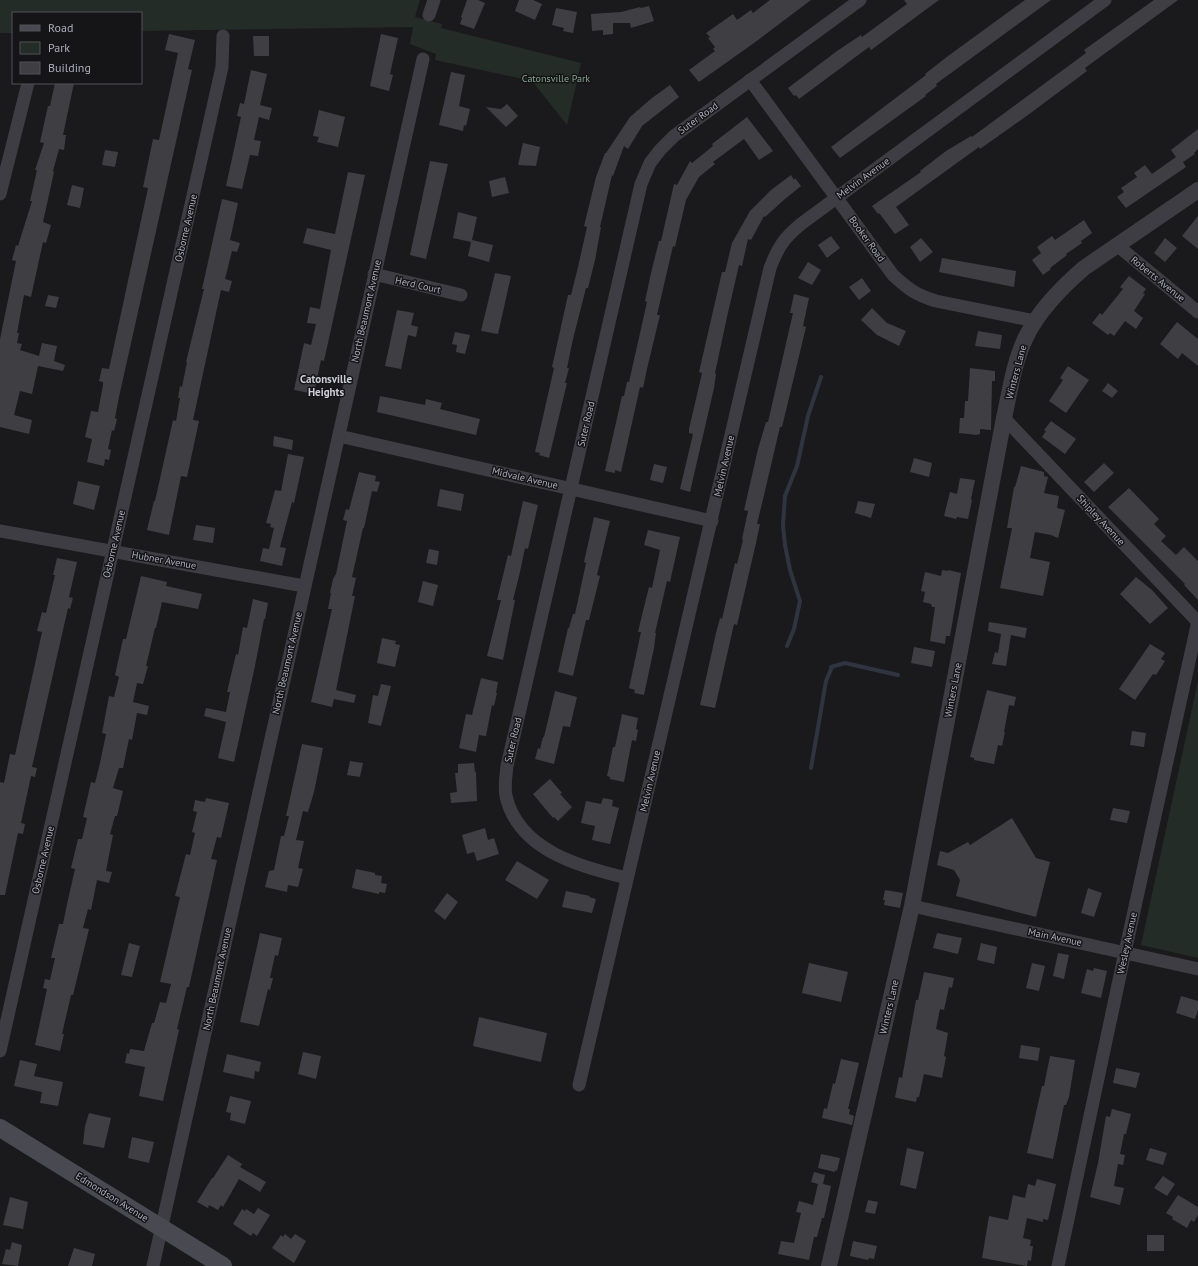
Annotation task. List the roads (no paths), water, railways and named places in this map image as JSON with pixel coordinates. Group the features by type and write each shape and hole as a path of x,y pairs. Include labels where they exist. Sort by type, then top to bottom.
{"main road":[{"name":"Edmondson Avenue","path":"0,1128 223,1266"}],"street":[{"path":"429,15 434,0"},
{"name":"Suter Road","path":"627,878 593,870 553,853 538,844 527,835 517,823 510,809 506,795 505,782 507,766 641,184 660,150 674,136 860,0"},
{"name":"Melvin Avenue","path":"579,1085 770,268 777,250 788,235 836,197 1105,0"},
{"name":"Osborne Avenue","path":"0,1051 222,67 223,36"},
{"name":"North Beaumont Avenue","path":"153,1266 422,59"},
{"name":"Booker Road","path":"750,80 893,275 907,288 921,297 936,301 1035,321"},
{"path":"0,191 28,84"},
{"name":"Winters Lane","path":"829,1266 912,906 1004,418 1016,366 1026,336 1035,321 1052,299 1084,268 1198,190"},
{"name":"Roberts Avenue","path":"1118,246 1198,312"},
{"name":"Herd Court","path":"374,274 461,295"},
{"name":"Shipley Avenue","path":"1004,418 1198,622"},
{"name":"Midvale Avenue","path":"339,436 712,521"},
{"name":"Hubner Avenue","path":"0,531 304,586"},
{"name":"Wesley Avenue","path":"1058,1266 1125,952 1198,622"},
{"name":"Main Avenue","path":"912,906 1198,969"}],"waterway":[{"path":"787,646 794,629 800,601 790,570 785,545 783,525 785,496 797,466 808,416 821,377"},
{"path":"831,667 845,663 898,675"},
{"path":"811,768 826,681 832,667"}],"district":[{"name":"Catonsville Heights","path":"326,385"}],"park label":[{"name":"Catonsville Park","path":"556,78"}]}
